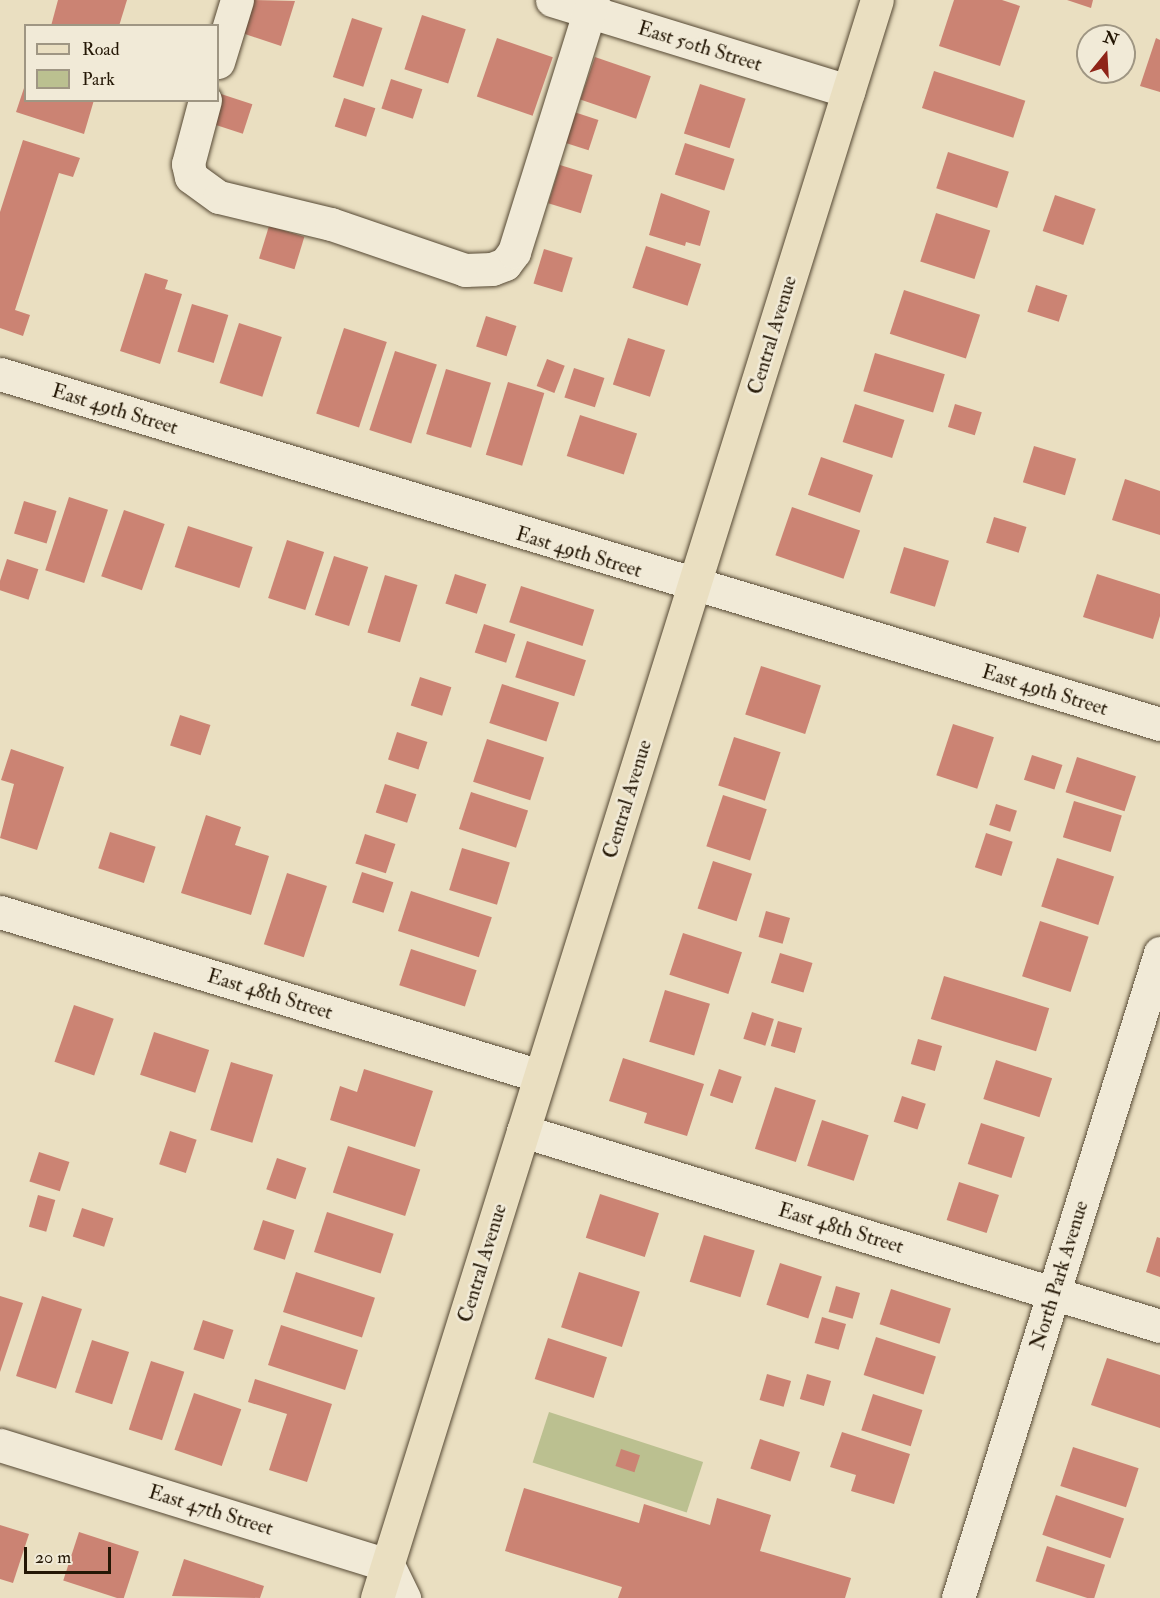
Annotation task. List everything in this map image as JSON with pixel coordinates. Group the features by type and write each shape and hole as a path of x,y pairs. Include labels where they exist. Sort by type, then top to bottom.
{"main road":[{"name":"Central Avenue","path":"377,1598 877,0"}],"street":[{"path":"219,59 237,0"},
{"name":"East 50th Street","path":"552,0 591,6 848,91"},
{"path":"205,102 188,164 191,177 219,196 331,224 465,270 492,268 506,264 514,252 591,6"},
{"name":"East 49th Street","path":"0,374 693,586 1160,724"},
{"name":"East 48th Street","path":"0,912 540,1076"},
{"name":"North Park Avenue","path":"958,1598 1160,952"},
{"name":"East 48th Street","path":"523,1131 1160,1326"},
{"name":"East 47th Street","path":"0,1445 388,1565"},
{"path":"388,1565 404,1598"}],"green space":[{"path":"549,1412 703,1462 687,1512 533,1462"}],"building":[{"path":"58,0 127,0 120,24 52,24"},
{"path":"249,0 295,1 281,46 239,32"},
{"path":"954,0 1002,0 1020,6 1000,66 939,46"},
{"path":"1067,0 1093,0 1091,8"},
{"path":"422,15 466,29 448,83 404,69"},
{"path":"352,18 382,28 363,87 333,77"},
{"path":"497,38 553,57 533,116 477,97"},
{"path":"1156,38 1160,40 1160,92 1140,86"},
{"path":"595,57 651,76 636,119 580,100"},
{"path":"934,71 1025,101 1013,138 922,108"},
{"path":"391,79 422,89 413,119 381,108"},
{"path":"700,84 746,99 730,148 684,133"},
{"path":"24,88 24,102 93,102 84,134 16,112"},
{"path":"221,94 252,104 243,134 211,123"},
{"path":"344,98 375,108 366,137 335,127"},
{"path":"568,110 598,120 589,150 558,140"},
{"path":"23,140 80,158 73,177 59,173 15,310 30,315 23,336 0,328 0,212"},
{"path":"685,143 734,159 724,190 675,174"},
{"path":"948,152 1009,172 997,208 936,188"},
{"path":"560,165 593,175 581,213 548,203"},
{"path":"661,193 710,211 700,246 686,242 685,246 649,235"},
{"path":"1055,195 1096,209 1083,245 1043,231"},
{"path":"936,213 990,231 974,279 920,262"},
{"path":"269,226 304,237 294,269 259,259"},
{"path":"646,246 701,264 688,306 632,288"},
{"path":"544,249 573,258 562,292 533,283"},
{"path":"145,273 168,280 165,289 182,294 160,364 120,351"},
{"path":"1036,285 1067,295 1059,322 1027,312"},
{"path":"904,290 980,315 966,358 890,334"},
{"path":"192,304 228,315 214,363 177,352"},
{"path":"486,316 516,326 507,356 476,346"},
{"path":"239,323 282,337 262,397 220,383"},
{"path":"344,328 387,342 359,428 316,414"},
{"path":"628,338 665,350 650,397 613,385"},
{"path":"395,351 437,365 411,444 369,430"},
{"path":"875,353 945,374 933,413 863,391"},
{"path":"547,359 565,366 554,393 537,386"},
{"path":"574,368 604,378 595,407 564,397"},
{"path":"446,369 491,383 471,448 426,434"},
{"path":"508,382 544,393 522,466 486,455"},
{"path":"855,404 904,420 892,458 843,442"},
{"path":"955,404 982,412 975,435 948,427"},
{"path":"580,415 637,434 624,474 567,456"},
{"path":"1034,446 1076,459 1065,495 1023,482"},
{"path":"821,457 873,475 860,513 808,495"},
{"path":"1125,479 1160,491 1160,535 1112,520"},
{"path":"69,497 108,510 84,583 45,570"},
{"path":"24,501 57,511 47,543 14,534"},
{"path":"792,507 860,530 843,579 775,555"},
{"path":"124,510 165,524 142,590 101,576"},
{"path":"994,517 1027,527 1019,553 986,543"},
{"path":"188,526 253,547 239,588 175,567"},
{"path":"287,540 324,552 305,610 268,598"},
{"path":"904,547 949,561 935,607 890,593"},
{"path":"334,556 368,567 349,626 315,615"},
{"path":"7,559 38,569 28,600 0,590 0,581"},
{"path":"455,574 486,584 477,614 445,603"},
{"path":"1097,574 1160,594 1160,616 1153,639 1083,617"},
{"path":"385,575 418,585 400,642 367,632"},
{"path":"521,586 594,610 582,646 509,622"},
{"path":"484,624 515,634 506,663 475,653"},
{"path":"527,641 586,660 574,696 515,677"},
{"path":"761,666 821,685 805,734 745,715"},
{"path":"420,677 451,687 442,716 411,706"},
{"path":"502,684 559,703 546,742 489,723"},
{"path":"180,715 210,725 201,755 170,745"},
{"path":"953,724 994,737 977,789 936,775"},
{"path":"397,732 427,742 418,769 388,760"},
{"path":"734,737 781,752 765,801 718,786"},
{"path":"487,739 544,758 530,800 473,782"},
{"path":"11,749 64,767 37,850 0,838 14,784 1,780"},
{"path":"1032,755 1062,765 1054,790 1024,780"},
{"path":"1077,757 1136,776 1125,811 1066,792"},
{"path":"385,784 416,794 407,823 376,813"},
{"path":"471,792 528,811 516,848 459,829"},
{"path":"723,795 767,809 750,861 706,846"},
{"path":"1074,801 1122,816 1111,852 1063,837"},
{"path":"996,804 1017,811 1010,832 989,825"},
{"path":"206,815 241,827 235,845 269,856 251,915 181,893"},
{"path":"110,832 156,847 144,883 98,868"},
{"path":"986,833 1013,842 1002,876 975,867"},
{"path":"365,834 395,844 386,873 355,863"},
{"path":"462,848 510,863 497,905 449,890"},
{"path":"1057,858 1114,877 1098,925 1041,907"},
{"path":"713,861 752,874 737,921 698,909"},
{"path":"362,872 393,882 383,913 352,902"},
{"path":"287,873 327,886 304,957 264,944"},
{"path":"411,891 492,917 479,957 398,931"},
{"path":"766,911 790,918 783,944 759,937"},
{"path":"1040,921 1089,937 1071,992 1022,976"},
{"path":"683,933 742,952 728,994 669,975"},
{"path":"411,949 477,970 465,1006 399,985"},
{"path":"780,953 813,963 803,993 771,983"},
{"path":"944,976 1049,1008 1036,1051 931,1019"},
{"path":"665,990 710,1004 694,1055 649,1042"},
{"path":"74,1005 114,1019 94,1075 54,1062"},
{"path":"752,1012 774,1019 765,1046 743,1039"},
{"path":"778,1021 802,1028 795,1053 771,1046"},
{"path":"154,1032 209,1050 195,1093 140,1075"},
{"path":"918,1039 942,1046 935,1071 911,1064"},
{"path":"623,1058 704,1084 687,1136 644,1123 647,1113 609,1101"},
{"path":"996,1060 1052,1078 1039,1117 983,1099"},
{"path":"231,1062 273,1075 252,1143 210,1130"},
{"path":"364,1069 433,1091 415,1147 330,1120 340,1086 357,1092"},
{"path":"719,1069 742,1077 733,1103 710,1095"},
{"path":"775,1087 816,1100 796,1162 755,1149"},
{"path":"902,1096 926,1104 917,1129 894,1122"},
{"path":"822,1120 869,1135 854,1181 807,1166"},
{"path":"981,1123 1025,1137 1011,1178 968,1164"},
{"path":"170,1131 197,1140 186,1173 159,1164"},
{"path":"348,1146 420,1169 405,1216 333,1193"},
{"path":"39,1152 69,1162 60,1191 29,1181"},
{"path":"277,1158 306,1168 296,1199 266,1189"},
{"path":"959,1182 999,1195 987,1233 947,1220"},
{"path":"600,1194 659,1213 645,1257 586,1238"},
{"path":"38,1195 55,1200 46,1232 29,1227"},
{"path":"82,1208 113,1218 104,1247 73,1237"},
{"path":"327,1212 394,1234 381,1274 314,1252"},
{"path":"263,1220 294,1230 285,1260 253,1249"},
{"path":"704,1235 755,1250 740,1297 690,1282"},
{"path":"1157,1237 1160,1238 1160,1277 1146,1272"},
{"path":"780,1263 822,1277 808,1318 766,1305"},
{"path":"296,1272 375,1298 362,1338 283,1312"},
{"path":"579,1272 640,1292 622,1347 561,1327"},
{"path":"836,1286 860,1293 853,1319 829,1312"},
{"path":"891,1289 951,1308 939,1344 880,1324"},
{"path":"0,1296 23,1303 0,1372"},
{"path":"42,1296 82,1309 56,1389 16,1376"},
{"path":"822,1317 846,1324 839,1350 815,1343"},
{"path":"203,1320 233,1330 224,1359 193,1349"},
{"path":"281,1325 358,1350 345,1390 268,1365"},
{"path":"876,1337 936,1356 924,1395 864,1375"},
{"path":"548,1338 607,1357 594,1398 535,1379"},
{"path":"92,1340 129,1352 112,1404 75,1392"},
{"path":"1107,1358 1160,1375 1160,1428 1091,1405"},
{"path":"151,1361 184,1372 162,1440 129,1429"},
{"path":"767,1374 791,1381 784,1407 760,1400"},
{"path":"807,1374 831,1381 824,1406 800,1399"},
{"path":"255,1379 332,1404 307,1482 269,1470 287,1414 248,1402"},
{"path":"194,1393 241,1409 222,1466 174,1450"},
{"path":"873,1394 922,1410 911,1446 861,1430"},
{"path":"842,1432 910,1454 894,1504 851,1491 856,1475 830,1467"},
{"path":"760,1439 800,1452 790,1481 750,1468"},
{"path":"1073,1447 1139,1468 1126,1507 1060,1486"},
{"path":"621,1449 640,1455 634,1472 615,1466"},
{"path":"524,1488 639,1523 644,1504 710,1525 717,1498 771,1515 760,1551 851,1578 845,1598 618,1598 622,1587 505,1551"},
{"path":"1056,1495 1124,1518 1110,1558 1042,1535"},
{"path":"0,1525 29,1534 13,1583 0,1579"},
{"path":"79,1532 139,1551 124,1598 117,1598 63,1581"},
{"path":"1047,1546 1105,1565 1094,1598 1087,1598 1036,1581"},
{"path":"184,1559 264,1586 260,1598 172,1596"}]}
